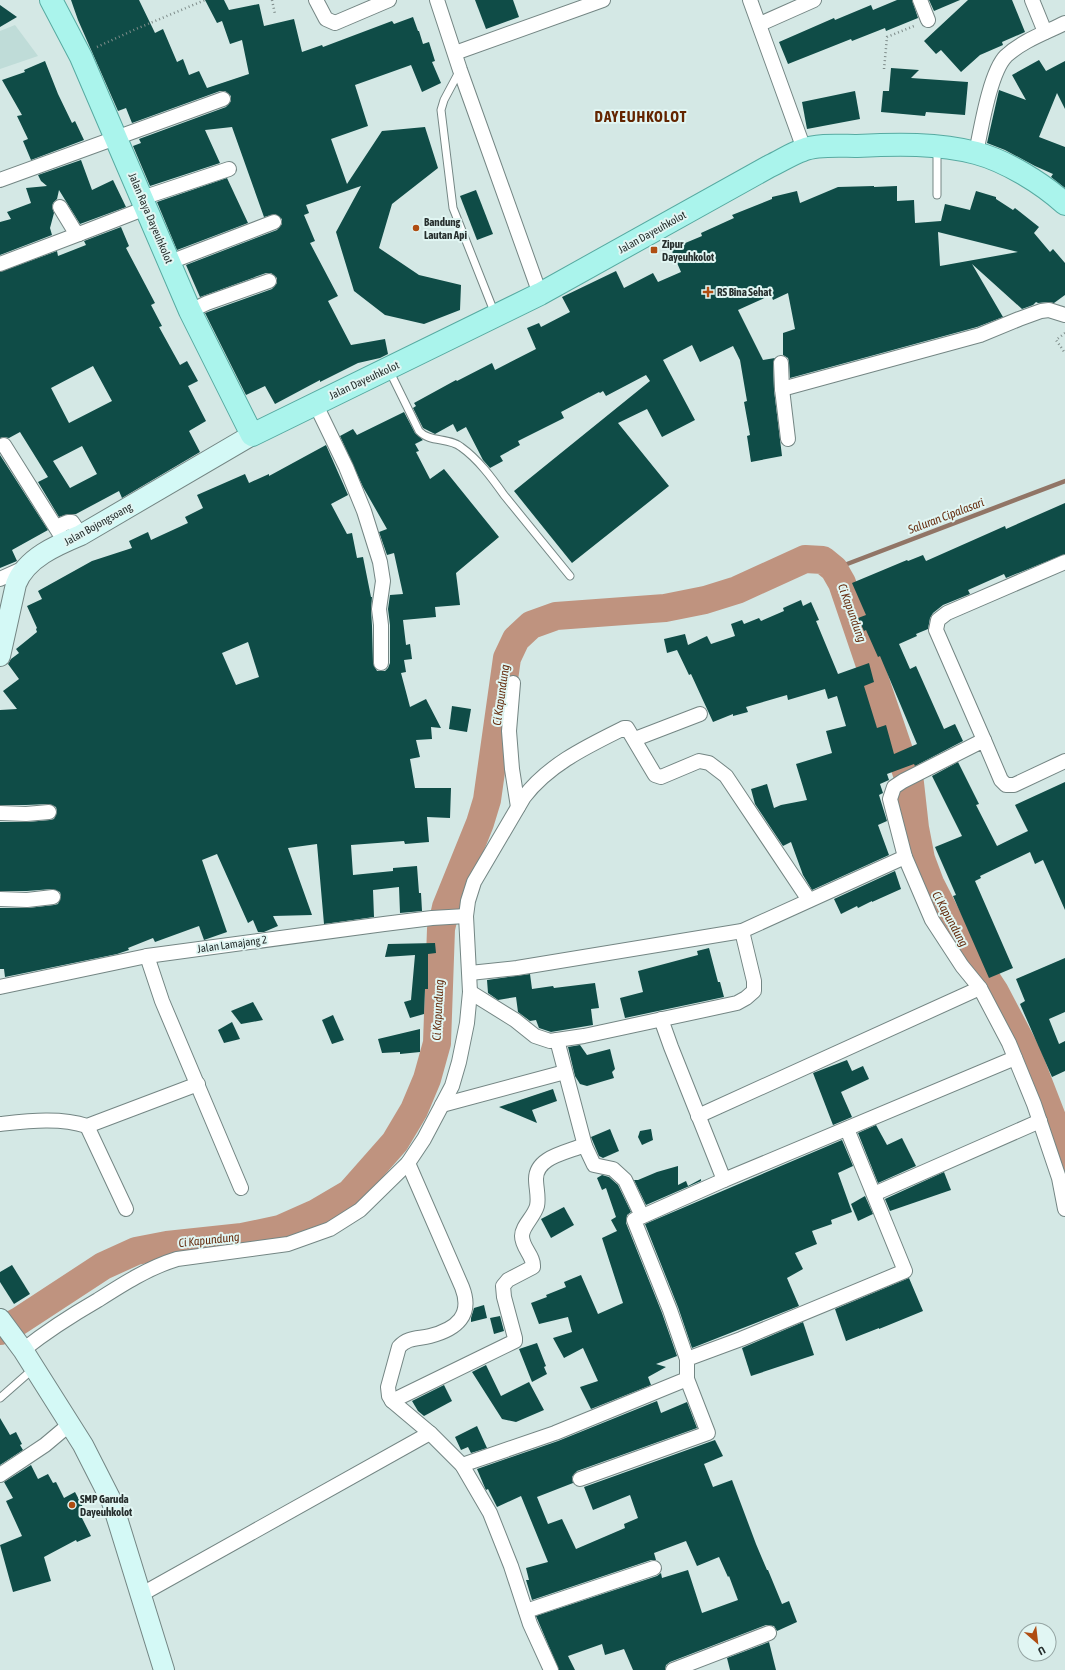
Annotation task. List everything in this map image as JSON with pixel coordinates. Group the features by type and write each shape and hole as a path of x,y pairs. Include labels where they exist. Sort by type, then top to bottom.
{"main road":[{"name":"Jalan Raya Dayeuhkolot","path":"51,0 80,57 116,137 190,311 252,435"},
{"name":"Jalan Dayeuhkolot","path":"252,435 540,294 763,170 804,150 866,145 938,147 976,153 1011,167 1055,195 1065,204"}],"street":[{"path":"316,0 326,19 335,23 389,0"},
{"path":"437,0 460,70 540,294"},
{"path":"455,53 603,0"},
{"path":"750,0 760,24 804,150"},
{"path":"760,24 813,0"},
{"path":"920,0 928,20"},
{"path":"1032,0 1045,32"},
{"path":"976,153 992,82 1005,57 1016,48 1065,23"},
{"path":"0,180 223,99"},
{"path":"0,264 79,234 144,203 229,169"},
{"path":"60,207 74,230 79,234"},
{"path":"170,262 274,222"},
{"path":"190,311 269,281"},
{"path":"782,389 980,335 1041,311 1049,310 1065,315"},
{"path":"781,363 782,389 788,439"},
{"path":"315,403 346,467 364,511 380,562 383,581 379,609 381,625 381,663"},
{"name":"Jalan Bojongsoang","path":"0,656 16,584 24,568 67,535 252,435"},
{"path":"4,445 67,535"},
{"path":"1065,562 947,613 938,620 936,630 1001,780 1006,785 1014,784 1065,761"},
{"path":"0,579 24,568"},
{"path":"513,683 509,731 512,769 518,806"},
{"path":"635,739 700,714"},
{"path":"20,1345 44,1334 122,1284 161,1264 177,1259 288,1244 306,1239 330,1229 360,1210 408,1163 424,1139 452,1086 459,1062 467,1023 470,992 470,973 462,916 474,882 518,806 531,787 550,771 577,752 624,728 630,730 655,775 658,777 700,761 709,763 726,776 809,900"},
{"path":"984,740 903,781 894,788 890,799 905,858 932,920 962,966 980,988 1016,1058 1040,1121 1059,1178 1065,1209"},
{"path":"0,813 26,814 49,812"},
{"path":"470,973 517,968 742,931 905,858"},
{"path":"0,899 27,900 53,897"},
{"name":"Jalan Lamajang 2","path":"0,987 147,956 432,918 462,916"},
{"path":"470,992 515,1020 535,1036 550,1041 584,1036 738,1002 746,998 754,990 754,981 742,931"},
{"path":"147,956 162,1001 241,1188"},
{"path":"698,1116 980,988"},
{"path":"661,1019 724,1180"},
{"path":"557,1040 585,1146 594,1165 613,1168 626,1180 642,1216"},
{"path":"580,1479 708,1433 708,1429 687,1379 687,1359 670,1310 634,1220 724,1180 1016,1058"},
{"path":"442,1105 565,1072"},
{"path":"0,1124 24,1121 58,1121 79,1123 87,1126 198,1084"},
{"path":"874,1194 1040,1121"},
{"path":"87,1126 126,1209"},
{"path":"687,1359 741,1339 905,1271 847,1129"},
{"path":"392,1401 514,1341 515,1338 504,1297 503,1286 508,1280 532,1268 533,1262 522,1241 522,1235 537,1207 537,1171 543,1162 585,1146"},
{"path":"408,1163 467,1298 464,1314 455,1324 442,1332 411,1339 404,1342 399,1347 388,1392 392,1401 430,1433 462,1466 490,1513 511,1566 530,1624 551,1670"},
{"path":"0,1320 35,1367 83,1445 112,1502 142,1594 164,1670"},
{"path":"462,1466 555,1432 687,1379"},
{"path":"0,1475 45,1444 70,1424"},
{"path":"142,1594 430,1433"},
{"path":"526,1611 654,1568"},
{"path":"673,1670 769,1633"}],"lane":[{"path":"460,70 444,100 442,110 453,208 481,282 496,316"},
{"path":"937,195 938,147"},
{"path":"388,368 419,431 428,438 456,443 462,447 483,468 570,576"},
{"path":"0,1398 35,1367"}],"path":[{"path":"80,57 104,43 205,0"},
{"path":"272,0 275,14"},
{"path":"884,69 887,37 928,20"},
{"path":"1065,333 1056,340 1065,353"}],"shaded area":[{"path":"15,25 38,56 0,69 0,31"}],"building":[{"path":"71,0 139,0 155,33 163,29 177,62 183,59 189,75 199,71 207,88 249,74 242,40 230,44 222,21 217,23 205,0 224,0 229,10 259,4 264,26 294,19 302,52 322,45 323,47 392,21 394,24 413,17 423,44 429,42 435,61 432,62 441,83 422,92 411,65 355,85 368,126 331,139 347,184 382,131 425,127 438,168 392,204 379,248 419,275 461,285 460,310 424,324 385,315 354,291 336,232 361,186 306,205 309,213 304,215 315,241 310,243 338,296 328,301 351,345 385,339 388,354 380,358 358,363 320,382 320,380 275,404 265,386 246,395 205,313 272,289 277,283 277,278 271,273 266,273 200,297 186,265 277,230 282,224 282,219 275,214 264,217 232,127 205,130 220,163 150,186 133,146 141,143 139,139 226,107 231,101 231,96 225,91 220,91 132,123 126,108 118,111 78,20"},
{"path":"475,0 513,0 519,17 486,29"},
{"path":"897,0 912,0 918,18 886,31 885,28 852,41 851,39 788,64 779,42 834,18 835,20 871,5 873,10"},
{"path":"929,0 960,0 934,11"},
{"path":"968,0 1012,0 1025,32 1002,42 1003,45 980,55 961,72 941,50 936,54 924,41"},
{"path":"0,5 17,17 0,27"},
{"path":"1039,60 1046,71 1065,61 1065,109 1057,93 1039,137 1065,147 1065,188 1051,177 1053,174 1005,150 987,143 999,90 1026,100 1012,75"},
{"path":"45,61 58,94 72,123 75,121 84,140 31,160 23,141 28,139 17,116 22,115 2,80 25,72 24,70"},
{"path":"891,68 919,70 911,78 968,82 965,115 926,112 925,116 881,112 883,91 889,91"},
{"path":"855,91 860,119 807,129 802,102"},
{"path":"81,160 92,190 113,180 126,207 80,224 59,190 57,199 53,203 52,207 54,213 50,228 52,235 0,255 0,222 11,219 7,212 31,203 26,188 47,186 41,181 38,175"},
{"path":"227,178 248,223 177,250 157,202"},
{"path":"897,186 897,201 914,200 915,223 941,221 945,204 970,210 976,191 996,197 996,199 1013,210 1015,208 1039,227 1034,233 1050,252 1053,249 1065,263 1065,295 1054,303 1036,302 1033,305 1022,309 972,264 1003,317 977,327 790,378 788,358 783,355 783,333 795,329 788,293 773,300 771,295 738,310 763,360 775,358 773,363 774,390 782,456 751,462 747,436 750,435 744,402 747,401 740,360 733,346 700,362 692,345 663,360 695,420 662,437 647,409 618,423 669,486 572,563 514,491 650,381 646,375 606,396 603,391 600,393 599,392 561,412 564,418 518,441 520,445 500,456 503,461 490,468 483,460 466,427 457,432 453,424 435,434 423,428 413,408 416,406 414,403 456,380 457,381 492,363 495,370 536,349 527,328 539,323 541,327 570,312 562,297 616,271 624,288 653,273 658,282 681,272 671,249 702,236 701,233 734,218 732,215 772,199 772,197 797,191 800,203 838,187","holes":["938,232 1018,252 940,266"]},
{"path":"476,190 493,234 477,240 460,196"},
{"path":"121,227 129,246 126,248 155,303 151,305 162,326 159,327 180,365 187,361 198,381 188,386 206,421 189,431 200,452 122,498 119,491 76,514 68,514 59,517 38,482 48,477 20,432 9,438 0,438 0,272 57,251 58,256 86,245 84,241","holes":["93,366 112,401 69,423 51,388","82,446 97,474 70,488 53,461"]},
{"path":"404,412 415,433 423,440 415,444 419,451 416,452 430,479 444,469 499,537 456,573 460,605 435,607 436,617 403,620 406,645 410,644 412,659 404,660 406,672 401,673 410,707 426,699 441,728 431,727 432,739 416,740 420,757 410,759 415,788 451,788 450,818 427,817 429,842 405,844 404,841 351,845 353,875 393,871 393,868 417,866 422,911 400,913 399,887 373,890 374,917 324,924 317,844 288,848 312,915 273,916 278,926 264,932 258,932 253,920 248,923 217,854 202,860 227,932 204,940 199,926 155,942 153,938 128,948 129,950 117,954 5,977 4,969 0,969 0,908 28,908 54,905 58,904 61,896 60,892 52,889 0,891 0,822 50,820 54,819 57,812 56,807 49,804 0,805 0,710 17,709 3,691 19,679 8,664 11,659 19,653 16,649 37,632 37,628 27,606 42,599 38,591 92,561 132,548 129,541 148,532 151,540 188,523 185,517 203,508 197,495 245,474 249,483 269,474 269,476 326,445 348,495 331,504 347,534 352,533 357,558 363,557 372,597 373,663 377,671 385,671 390,663 390,625 388,609 390,595 403,594 394,553 387,555 379,532 387,529 363,487 340,436 353,429 357,435","holes":["248,642 259,677 236,685 222,653"]},
{"path":"0,455 48,530 12,550 17,561 0,568"},
{"path":"1065,503 1065,554 1006,578 1004,574 968,590 970,594 943,605 933,613 930,618 928,629 899,644 910,669 916,666 944,729 955,724 963,741 915,766 914,764 887,774 889,780 880,784 883,793 879,795 887,821 878,825 889,855 812,890 803,875 791,842 783,846 755,804 751,789 767,784 774,808 781,805 807,800 796,764 832,753 826,731 846,726 837,696 828,699 825,689 788,700 787,695 746,707 748,712 733,716 733,714 713,722 691,674 689,675 677,650 667,653 664,639 685,634 688,645 707,636 711,644 735,636 731,624 742,620 744,624 759,618 761,621 784,611 783,608 801,600 803,606 811,602 819,620 816,621 838,674 869,663 874,682 864,686 877,728 886,725 894,754 917,744 880,656 878,657 866,630 864,631 858,618 866,615 852,583 907,560 908,561 923,555 926,561 1005,526 1006,529"},
{"path":"452,706 471,709 467,732 449,729"},
{"path":"958,762 979,804 976,805 997,846 1028,831 1015,805 1065,782 1065,910 1043,860 1035,864 1030,852 980,876 981,878 975,881 1013,968 989,978 953,896 956,895 935,847 962,836 932,776"},
{"path":"895,871 901,889 858,908 857,906 841,914 834,899"},
{"path":"435,943 436,953 428,954 428,989 425,989 424,1014 410,1018 404,1002 411,1000 415,955 385,957 388,944"},
{"path":"709,948 718,982 720,982 724,997 625,1018 620,998 643,992 638,971 698,955 697,951"},
{"path":"1065,958 1065,1012 1049,1019 1059,1044 1065,1041 1065,1071 1052,1077 1020,1004 1025,1001 1016,979"},
{"path":"530,974 532,989 595,983 599,1008 591,1009 593,1025 551,1032 539,1028 536,1020 530,1021 518,1012 516,997 498,1000 488,993 487,980"},
{"path":"253,1002 263,1020 241,1024 231,1011"},
{"path":"333,1015 344,1040 332,1044 322,1020"},
{"path":"232,1022 240,1039 224,1043 218,1030"},
{"path":"420,1029 420,1052 400,1054 400,1052 382,1053 378,1039"},
{"path":"580,1045 587,1055 610,1049 615,1069 612,1072 614,1078 587,1086 580,1084 575,1076 568,1047"},
{"path":"847,1060 852,1071 863,1066 869,1079 841,1092 852,1117 833,1125 813,1073"},
{"path":"553,1089 557,1101 532,1110 537,1123 499,1107"},
{"path":"876,1125 887,1145 902,1138 916,1166 878,1183 858,1133"},
{"path":"610,1129 619,1151 603,1158 599,1156 591,1137"},
{"path":"651,1129 653,1140 642,1145 638,1137 640,1131"},
{"path":"842,1140 853,1166 838,1173 852,1212 831,1220 832,1224 812,1231 817,1244 795,1253 803,1269 787,1278 799,1306 692,1348 678,1307 645,1224"},
{"path":"678,1166 678,1185 686,1181 688,1186 701,1179 701,1181 646,1205 634,1180 638,1180 657,1172"},
{"path":"944,1172 951,1190 890,1211 885,1199"},
{"path":"602,1175 609,1177 618,1185 631,1212 627,1215 626,1223 662,1313 677,1356 656,1364 666,1367 648,1377 651,1385 591,1409 580,1387 598,1381 583,1348 564,1358 553,1338 572,1332 568,1317 539,1324 531,1303 566,1287 564,1282 581,1275 598,1314 623,1303 602,1238 617,1231 611,1220 616,1217 606,1188 602,1190 597,1178"},
{"path":"865,1196 873,1214 858,1221 851,1204"},
{"path":"564,1207 574,1225 551,1238 541,1219"},
{"path":"12,1265 30,1294 14,1304 0,1282 0,1272"},
{"path":"909,1278 923,1311 846,1341 835,1309"},
{"path":"484,1305 487,1318 471,1322 474,1308"},
{"path":"500,1316 504,1331 494,1334 490,1318"},
{"path":"803,1322 814,1355 751,1376 742,1348"},
{"path":"537,1343 546,1366 544,1367 547,1374 532,1382 519,1349"},
{"path":"486,1365 501,1396 529,1382 544,1410 516,1422 502,1419 472,1372"},
{"path":"444,1385 452,1401 424,1416 418,1411 412,1401"},
{"path":"657,1401 661,1413 687,1402 697,1428 577,1471 572,1477 573,1483 537,1497 548,1524 562,1519 576,1549 625,1528 624,1524 638,1518 630,1495 593,1510 584,1487 715,1440 723,1456 704,1464 713,1487 732,1480 756,1544 782,1604 789,1601 797,1622 777,1631 774,1626 766,1625 670,1662 666,1665 665,1670 633,1670 624,1649 605,1655 602,1644 568,1656 575,1670 559,1670 536,1616 657,1576 661,1573 662,1578 688,1570 702,1613 738,1600 729,1576 728,1577 719,1557 697,1566 686,1541 654,1553 656,1560 651,1560 532,1600 526,1580 529,1580 526,1568 548,1562 521,1496 497,1507 488,1489 486,1490 477,1469 558,1441"},
{"path":"0,1418 10,1435 16,1432 22,1444 20,1445 23,1450 0,1465"},
{"path":"477,1426 487,1448 471,1453 468,1447 461,1450 455,1437"},
{"path":"31,1465 38,1479 48,1474 53,1483 56,1482 64,1498 75,1492 84,1509 79,1512 91,1536 77,1542 76,1540 44,1557 51,1581 13,1592 0,1545 22,1536 6,1501 13,1498 4,1482"},
{"path":"769,1642 776,1670 730,1670 727,1658"}],"waterway":[{"name":"Saluran Cipalasari","path":"834,569 1065,481"},
{"name":"Ci Kapundung","path":"0,1331 19,1321 103,1266 136,1251 167,1245 242,1237 280,1229 316,1213 350,1193 395,1142 414,1110 427,1079 437,1043 441,929 446,907 480,823 487,800 507,658 516,639 531,625 556,616 665,608 705,600 737,590 805,559 823,560 834,569 842,583 910,783 915,828 921,859 930,883 953,928 995,992 1027,1053 1053,1120 1065,1160"}],"place":[{"name":"Bandung Lautan Api","path":"416,228"},
{"name":"Zipur Dayeuhkolot","path":"654,250"},
{"name":"RS Bina Sehat","path":"708,292"},
{"name":"SMP Garuda Dayeuhkolot","path":"72,1505"}],"district":[{"name":"DAYEUHKOLOT","path":"641,116"}]}
